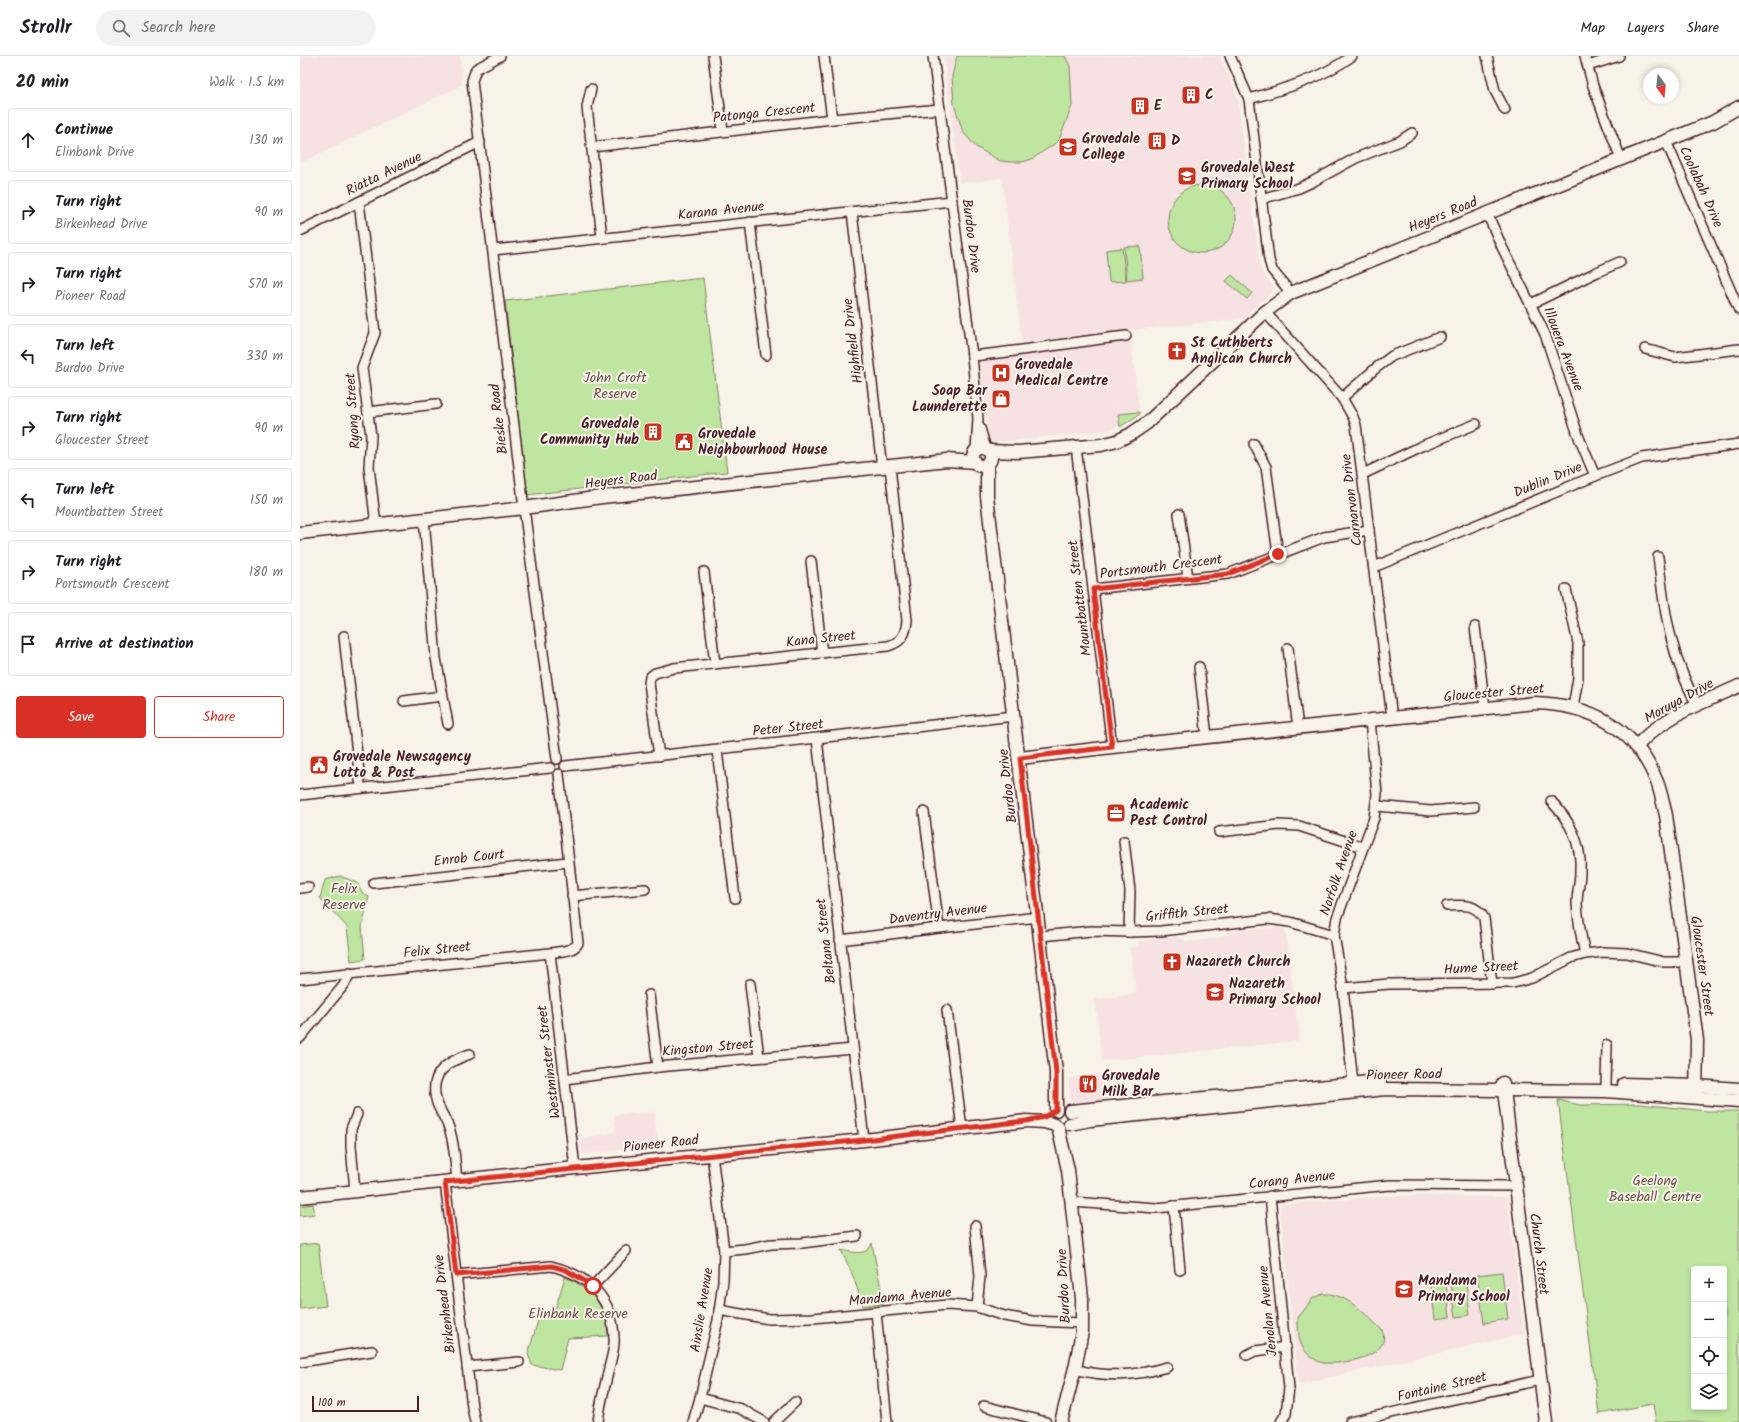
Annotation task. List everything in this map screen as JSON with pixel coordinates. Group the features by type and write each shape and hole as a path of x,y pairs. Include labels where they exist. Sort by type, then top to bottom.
{"street":[{"name":"Bieske Road","path":"500,56 476,69 472,81 524,508 557,759"},
{"path":"713,56 722,131"},
{"path":"824,56 832,119"},
{"name":"Burdoo Drive","path":"933,56 972,356 982,457 1020,758 1056,1072 1062,1110"},
{"path":"1230,56 1249,99 1270,266 1291,294"},
{"path":"1249,99 1287,88 1316,76 1352,56"},
{"path":"1487,56 1495,91 1505,110"},
{"path":"1585,56 1593,86 1621,159"},
{"path":"1588,66 1619,56"},
{"path":"591,89 587,107 602,237"},
{"name":"Heyers Road","path":"300,533 524,508 632,493 1078,446 1115,436 1129,430 1183,388 1265,312 1291,294 1713,122 1739,107"},
{"name":"Patonga Crescent","path":"592,147 722,131 940,109"},
{"path":"1261,199 1298,188 1312,182 1350,161 1400,141 1412,133"},
{"name":"Coolabah Drive","path":"1666,141 1735,290 1739,310"},
{"name":"Riatta Avenue","path":"300,231 480,142"},
{"name":"Karana Avenue","path":"493,250 602,237 952,201"},
{"name":"Ryong Street","path":"359,202 375,333 362,368 372,436 369,467 376,525"},
{"name":"Highfield Drive","path":"852,212 886,467"},
{"name":"Illouera Avenue","path":"1487,213 1548,341 1578,435 1595,476"},
{"path":"750,222 766,355"},
{"path":"1531,304 1620,262"},
{"name":"Carnarvon Drive","path":"1265,312 1342,398 1356,425 1392,718"},
{"path":"972,356 1126,336"},
{"path":"1342,398 1392,356 1440,337"},
{"path":"1645,349 1675,357 1739,349"},
{"path":"368,412 436,404"},
{"path":"1363,474 1422,446 1476,424"},
{"path":"1254,444 1266,467 1278,554"},
{"name":"Dublin Drive","path":"1374,566 1642,458 1739,444"},
{"name":"Mountbatten Street","path":"1078,446 1112,747"},
{"name":"Kana Street","path":"659,756 649,683 650,677 655,673 715,664 888,646 896,644 902,638 906,629 907,620 886,467"},
{"path":"1179,514 1188,578"},
{"path":"424,519 436,658 448,724"},
{"name":"Portsmouth Crescent","path":"1093,589 1232,573 1324,537 1369,530"},
{"path":"1658,557 1667,619 1674,648 1683,675 1697,705"},
{"path":"811,561 822,653"},
{"path":"704,572 715,664"},
{"path":"1566,589 1578,642 1578,678 1573,707"},
{"path":"1475,627 1485,708"},
{"path":"344,636 360,781"},
{"path":"1288,648 1298,728"},
{"path":"1199,667 1207,737"},
{"name":"Moruya Drive","path":"1637,746 1643,739 1662,724 1697,705 1739,686"},
{"path":"404,701 442,696"},
{"name":"Gloucester Street","path":"1020,758 1535,703 1573,707 1603,718 1626,735 1637,746 1658,784 1666,815 1697,1040 1696,1091"},
{"name":"Peter Street","path":"565,766 1014,716"},
{"name":"Norfolk Avenue","path":"1354,1087 1343,988 1334,935 1337,918 1377,806 1370,720"},
{"name":"Beltana Street","path":"816,739 864,1140"},
{"path":"717,750 735,898"},
{"path":"557,759 562,761 565,766 564,772 559,774 552,772 550,768 551,763 557,759"},
{"path":"300,795 550,768"},
{"path":"559,774 572,896 645,889"},
{"path":"1551,801 1569,822 1578,846 1580,872 1577,901 1578,919 1585,954"},
{"path":"1377,806 1431,811 1474,807"},
{"path":"924,812 939,928"},
{"path":"1219,832 1279,825 1299,826 1363,847"},
{"path":"1124,842 1130,891 1129,932"},
{"name":"Enrob Court","path":"374,883 568,862"},
{"name":"Felix Street","path":"300,979 550,953 572,949 576,947 578,943 572,896"},
{"path":"1447,906 1474,906 1480,911 1484,918 1492,984"},
{"name":"Daventry Avenue","path":"840,940 1039,918"},
{"name":"Griffith Street","path":"1041,936 1091,931 1129,932 1161,930 1268,919 1290,922 1334,935"},
{"name":"Hume Street","path":"1343,988 1390,984 1512,983 1524,981 1566,961 1585,954 1614,952 1633,954 1664,962 1686,962"},
{"name":"Westminster Street","path":"550,953 575,1168"},
{"path":"300,1038 344,985 350,974"},
{"path":"750,984 759,1057"},
{"path":"649,995 658,1067"},
{"path":"947,1010 962,1129"},
{"path":"1606,1088 1607,1045"},
{"name":"Kingston Street","path":"565,1079 658,1067 853,1049"},
{"name":"Birkenhead Drive","path":"470,1054 444,1066 436,1081 435,1092 437,1103 450,1131 456,1275 475,1422"},
{"name":"Pioneer Road","path":"300,1197 962,1129 1026,1121 1044,1117 1062,1110 1354,1087 1395,1088 1503,1086 1696,1091 1739,1089"},
{"name":"Church Street","path":"1503,1086 1546,1422"},
{"name":"Pioneer Road","path":"1026,1121 1044,1122 1063,1126 1087,1120 1354,1087"},
{"name":"Pioneer Road","path":"1696,1091 1739,1101"},
{"path":"1062,1110 1072,1120 1063,1126 1052,1116 1062,1110"},
{"path":"356,1114 351,1129 351,1146 356,1191"},
{"name":"Burdoo Drive","path":"1060,1422 1074,1368 1082,1323 1082,1291 1063,1126"},
{"name":"Ainslie Avenue","path":"693,1422 700,1398 719,1310 723,1280 724,1251 712,1154"},
{"name":"Corang Avenue","path":"1072,1202 1156,1208 1390,1185 1515,1186"},
{"name":"Jenolan Avenue","path":"1270,1196 1286,1347 1289,1398 1286,1414 1281,1422"},
{"path":"1174,1206 1180,1270"},
{"path":"975,1226 980,1276 977,1308"},
{"path":"724,1251 771,1244 802,1243 857,1236"},
{"path":"593,1286 626,1251"},
{"path":"456,1275 552,1266 566,1270 593,1286 601,1296 609,1312 614,1339 598,1422"},
{"name":"Mandama Avenue","path":"719,1310 769,1319 813,1318 947,1304 977,1308 1004,1316 1032,1321 1082,1323"},
{"path":"876,1312 887,1422"},
{"path":"1247,1356 1255,1351 1286,1347"},
{"path":"300,1362 372,1350"},
{"path":"467,1368 519,1362"},
{"path":"1074,1368 1104,1375 1123,1376 1146,1373 1167,1367"},
{"name":"Fontaine Street","path":"1350,1422 1540,1380"},
{"path":"700,1398 742,1409 764,1422"},
{"path":"774,1422 795,1402"},
{"path":"984,1406 1046,1422"}],"shaded area":[{"path":"300,56 460,56 462,85 300,163"},
{"path":"944,56 1219,56 1237,95 1260,266 1263,274 1273,286 1272,292 1243,319 1130,330 1139,411 1119,414 1115,378 1120,425 1110,430 990,443 979,359 1111,344 1110,333 1022,342 1002,178 960,183"},
{"name":"Nazareth Primary School","path":"1276,928 1283,929 1286,934 1299,1034 1298,1041 1102,1061 1095,999 1136,994 1130,948 1139,947 1139,941 1176,937 1188,942 1220,938 1230,931"},
{"path":"1101,1074 1104,1101 1074,1103 1070,1098 1068,1078"},
{"path":"654,1112 658,1146 582,1154 580,1139 616,1132 614,1115"},
{"name":"Mandama Primary School","path":"1385,1196 1507,1197 1524,1334 1299,1384 1280,1205"}],"green space":[{"path":"957,56 1065,56 1070,66 1072,106 1059,140 1032,159 1022,162 1000,161 976,147 963,132 954,104 952,76"},
{"path":"1202,185 1215,188 1226,195 1233,206 1236,219 1233,232 1226,243 1215,250 1202,253 1189,250 1178,243 1171,232 1168,219 1171,206 1178,195 1189,188"},
{"path":"1140,246 1143,278 1127,280 1124,247"},
{"path":"1122,248 1126,281 1109,282 1106,250"},
{"path":"1232,275 1252,293 1247,299 1226,281"},
{"name":"John Croft Reserve","path":"703,278 727,472 527,495 505,301"},
{"path":"1139,412 1140,414 1120,427 1118,414"},
{"name":"Felix Reserve","path":"340,876 358,883 362,892 369,897 362,927 365,959 351,961 347,927 320,898 325,880"},
{"name":"Geelong Baseball Centre","path":"1558,1100 1580,1105 1639,1104 1707,1111 1739,1111 1739,1422 1656,1422 1653,1404 1599,1414"},
{"path":"313,1204 315,1214 300,1216 300,1206"},
{"path":"318,1243 326,1306 300,1309 300,1245"},
{"path":"872,1243 884,1304 863,1306 853,1276 841,1250 863,1252 870,1247"},
{"path":"1502,1272 1508,1319 1484,1323 1477,1275"},
{"name":"Elinbank Reserve","path":"565,1277 582,1286 596,1300 605,1316 608,1336 568,1338 560,1370 532,1365 528,1354 540,1314 554,1313"},
{"path":"1466,1282 1470,1315 1456,1317 1451,1284"},
{"path":"1446,1284 1450,1317 1435,1319 1431,1286"},
{"path":"1323,1294 1332,1294 1348,1301 1370,1318 1382,1330 1384,1339 1380,1347 1373,1353 1352,1361 1323,1363 1314,1359 1308,1354 1303,1349 1300,1340 1298,1318 1313,1298"}],"place":[{"name":"C","path":"1191,95"},
{"name":"E","path":"1140,106"},
{"name":"D","path":"1157,141"},
{"name":"Grovedale College","path":"1068,147"},
{"name":"Grovedale West Primary School","path":"1187,176"},
{"name":"St Cuthberts Anglican Church","path":"1177,351"},
{"name":"Grovedale Medical Centre","path":"1001,373"},
{"name":"Soap Bar Launderette","path":"1001,399"},
{"name":"Grovedale Community Hub","path":"653,432"},
{"name":"Grovedale Neighbourhood House","path":"684,442"},
{"name":"Grovedale Newsagency Lotto & Post","path":"319,765"},
{"name":"Academic Pest Control","path":"1116,813"},
{"name":"Nazareth Church","path":"1172,962"},
{"name":"Nazareth Primary School","path":"1215,992"},
{"name":"Grovedale Milk Bar","path":"1088,1084"},
{"name":"Mandama Primary School","path":"1404,1289"}],"route":[{"path":"593,1286 577,1275 552,1266 535,1266 456,1275 445,1182 712,1154 864,1140 1026,1121 1044,1117 1056,1110 1056,1072 1020,758 1112,747 1093,589 1223,575 1247,568 1278,554"}]}
